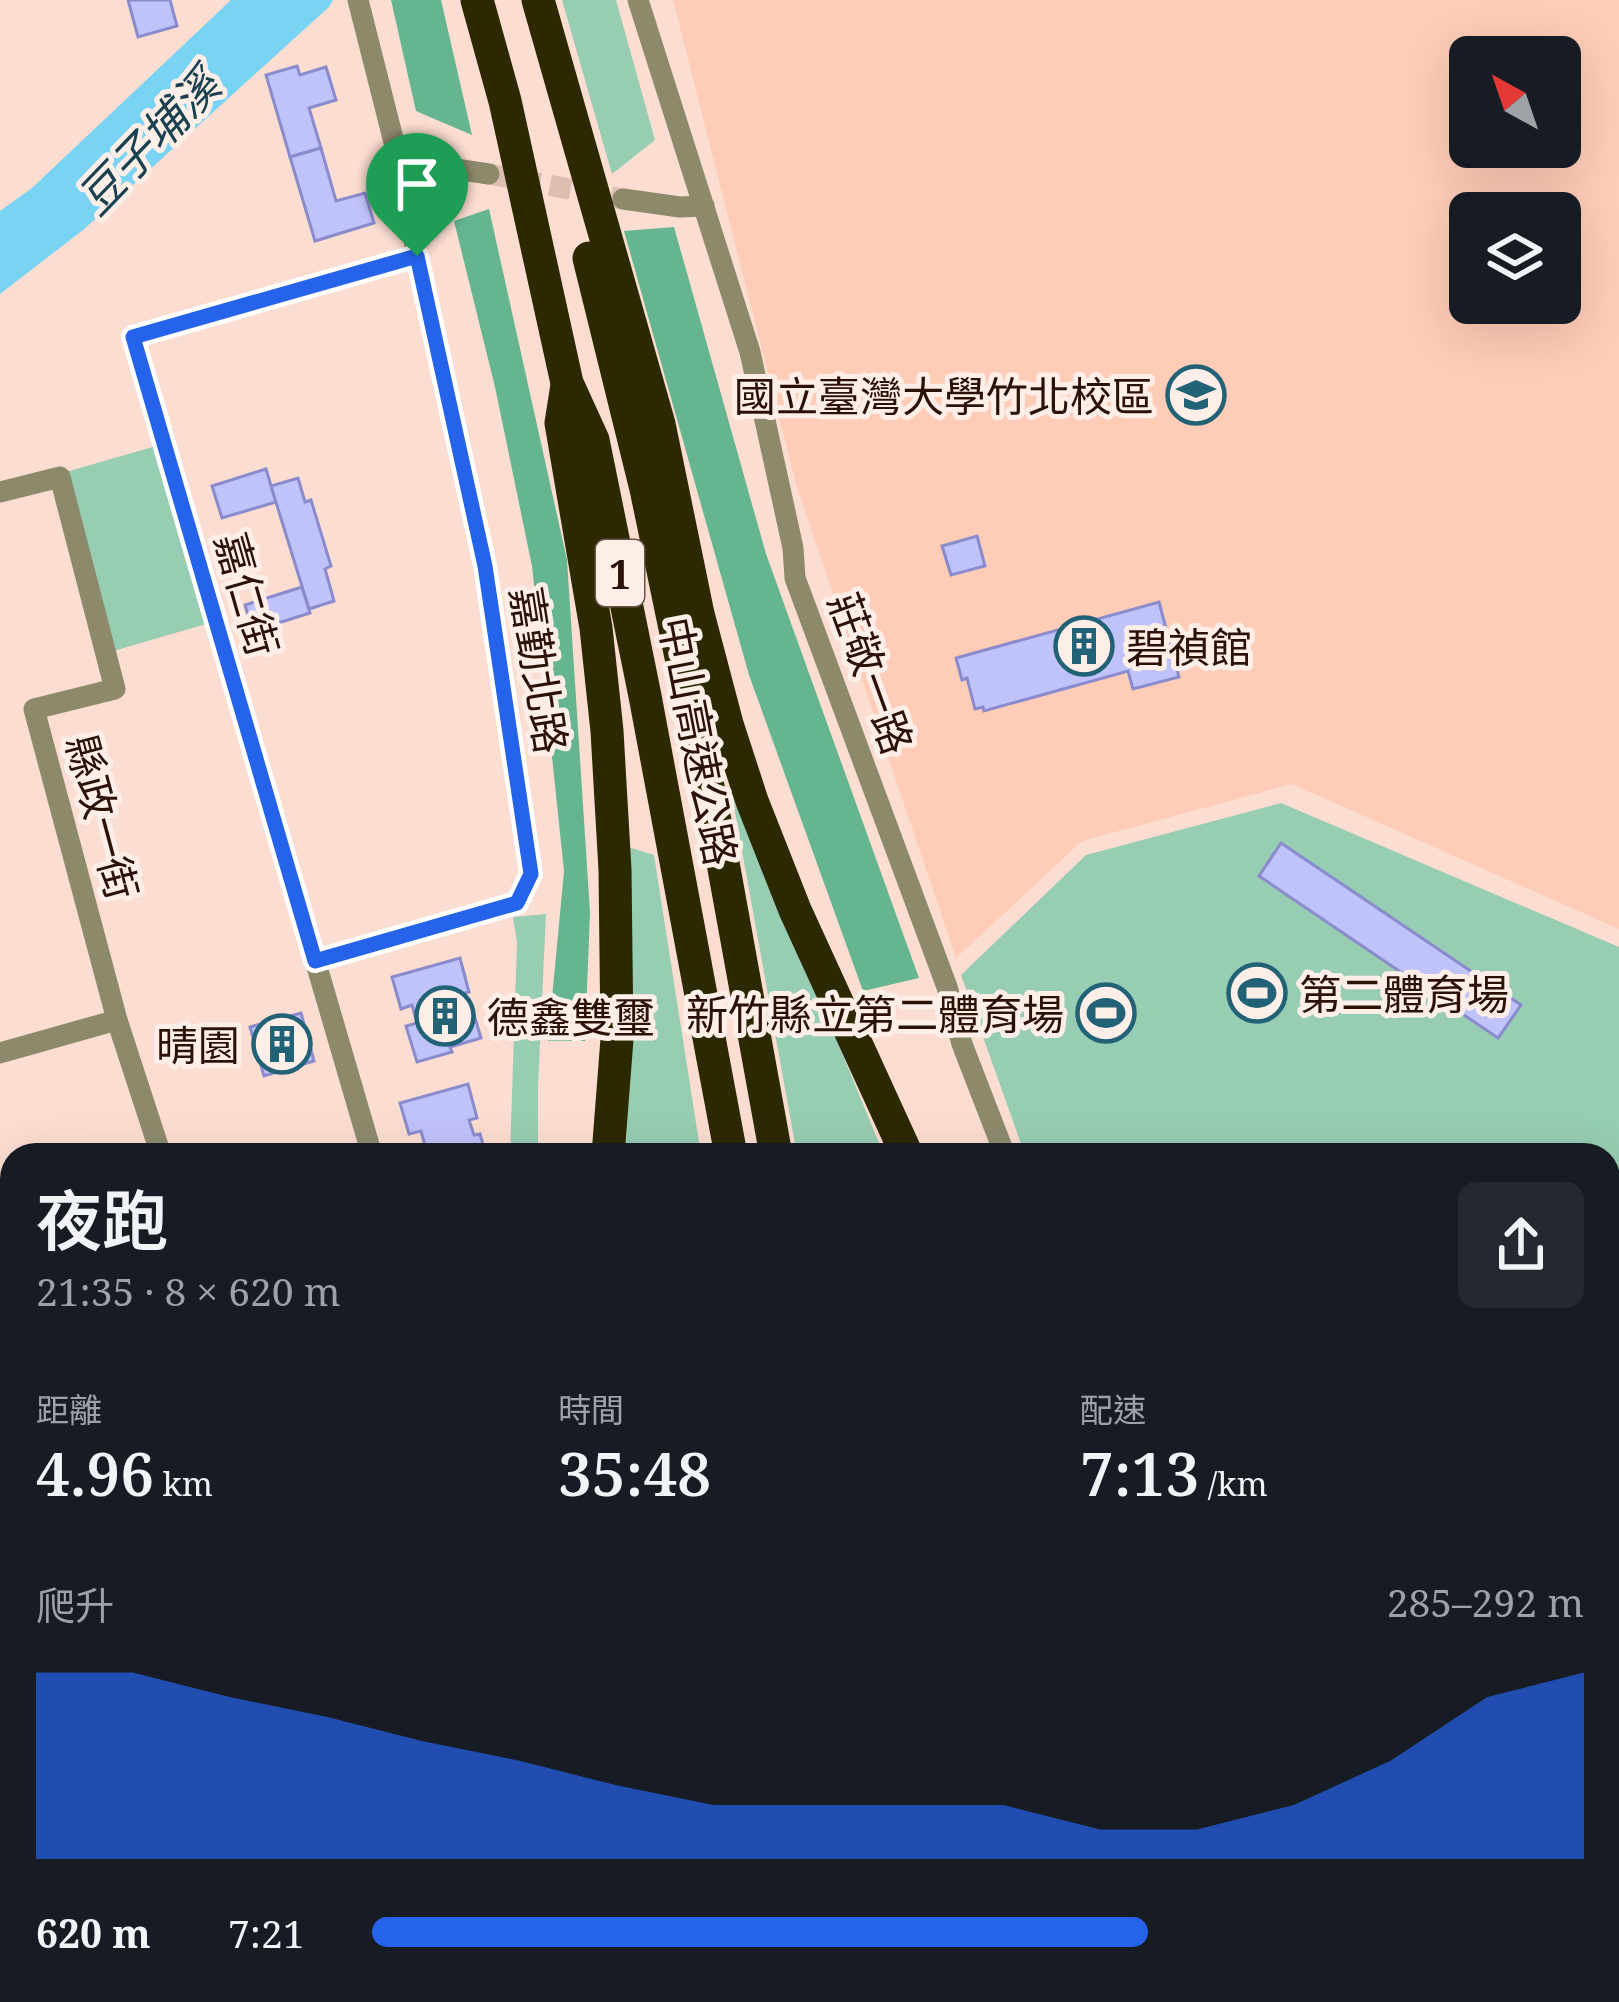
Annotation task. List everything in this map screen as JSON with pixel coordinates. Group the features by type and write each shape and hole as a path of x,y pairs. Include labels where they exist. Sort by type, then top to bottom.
{"highway":[{"name":"中山高速公路","path":"477,0 505,101 568,383 593,440 729,1143"},
{"name":"中山高速公路","path":"525,0 646,489 717,830 774,1143"},
{"path":"538,0 659,424 698,614 727,724 795,910 902,1143"},
{"path":"568,383 561,423 596,628 609,754 617,1040 609,1143"}],"street":[{"name":"嘉勤北路","path":"315,961 517,903 531,874 485,566 401,170 358,0"},
{"name":"莊敬一路","path":"638,0 750,352 793,548 795,578 1000,1143"},
{"path":"401,170 448,168 488,174"},
{"path":"623,199 704,206"},
{"name":"嘉仁街","path":"368,1143 133,337 417,256"},
{"name":"縣政一街","path":"0,492 60,477 115,689 34,709 116,1020 157,1143"},
{"path":"0,1053 116,1020"}],"shaded area":[{"name":"國立臺灣大學竹北校區","path":"673,0 1619,0 1619,929 1292,784 1082,841 956,958 797,487"}],"green space":[{"path":"391,0 441,0 472,135 416,111"},
{"path":"562,0 616,0 655,140 612,174"},
{"path":"489,209 567,560 590,912 585,1041 548,1041 564,871 532,566 454,221"},
{"path":"674,227 766,554 919,978 863,991 749,675 624,231"},
{"path":"156,446 206,624 110,652 59,474"},
{"path":"729,779 879,1143 795,1143"},
{"path":"1281,803 1619,947 1619,1143 1021,1143 961,975 1086,855"},
{"path":"625,846 654,855 699,1143 621,1143"},
{"path":"546,914 538,1143 510,1143 517,943 513,917"}],"water":[{"name":"豆子埔溪","path":"231,0 333,0 83,230 0,294 0,211 32,188"}],"building":[{"path":"128,0 170,0 177,26 138,37"},
{"path":"297,66 300,75 326,67 336,100 309,108 321,148 290,157 266,75"},
{"path":"321,148 336,201 365,193 374,223 315,241 290,157"},
{"path":"266,469 276,502 222,518 212,486"},
{"path":"298,478 305,502 311,500 331,566 325,569 334,601 309,609 271,486"},
{"path":"977,536 985,566 951,575 942,546"},
{"path":"302,587 310,613 253,631 245,605"},
{"name":"碧禎館","path":"1159,602 1179,677 1133,689 1128,671 984,711 983,707 975,709 956,658"},
{"path":"1281,843 1521,1005 1498,1038 1259,876"},
{"name":"德鑫雙璽","path":"460,958 469,992 461,994 466,1009 472,1008 481,1038 417,1062 406,1026 417,1023 412,1005 401,1009 392,977"},
{"name":"晴園","path":"301,1013 314,1061 264,1076 250,1027"},
{"name":"德鑫雙璽","path":"468,1084 477,1118 469,1120 483,1143 424,1143 421,1131 409,1134 400,1103"}],"tunnel":[{"path":"489,174 623,199"}],"place":[{"name":"國立臺灣大學竹北校區","path":"1196,395"},
{"name":"碧禎館","path":"1084,646"},
{"name":"第二體育場","path":"1257,993"},
{"name":"新竹縣立第二體育場","path":"1106,1013"},
{"name":"德鑫雙璽","path":"445,1016"},
{"name":"晴園","path":"282,1044"}],"route":[{"path":"417,256 485,566 531,874 517,903 315,961 133,337 417,256"}]}
